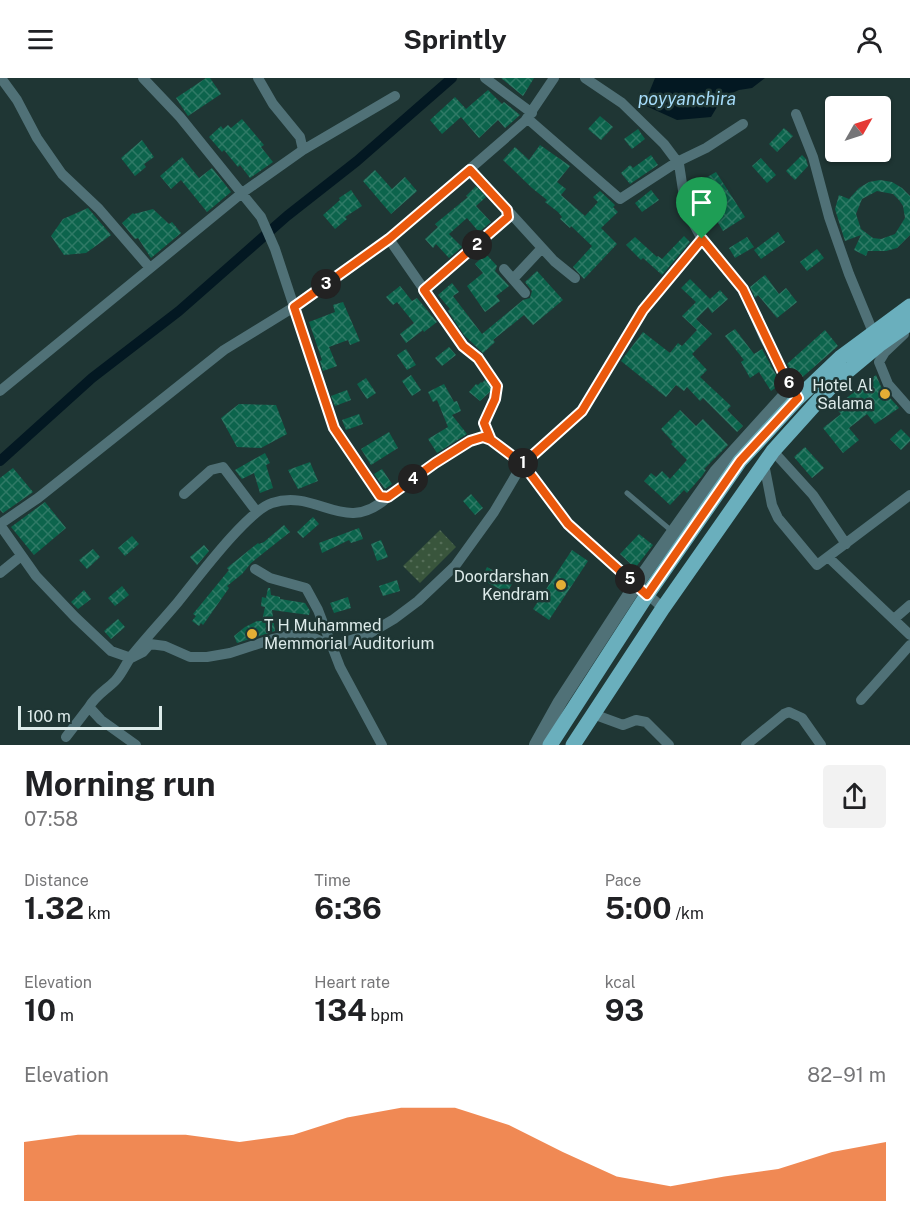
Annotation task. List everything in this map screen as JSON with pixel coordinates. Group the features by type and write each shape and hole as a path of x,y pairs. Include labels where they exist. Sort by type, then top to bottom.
{"main road":[{"path":"573,745 663,608 773,451 876,338 910,306"},
{"path":"550,745 642,590 795,393 841,357 876,338 910,325"}],"street":[{"path":"1,78 62,174 99,209 150,268"},
{"path":"143,78 180,117 261,218 275,249 334,428 380,496 388,497"},
{"path":"258,78 273,104 300,137 303,150"},
{"path":"485,78 620,199 677,162 706,148 743,124"},
{"path":"554,78 530,116 389,239 294,307 224,350 38,498 0,525 36,576 111,651 131,658 143,652 150,644 165,646 190,657 207,657 303,633 332,646 367,635 394,619 436,586 456,566 477,538 523,464 582,411 643,310 702,239"},
{"path":"536,745 560,702 642,590 673,532 716,472 795,393 743,289 702,239 686,210 677,162 664,144 622,103 585,78"},
{"path":"0,391 242,193 303,150 395,96"},
{"path":"796,114 813,157 829,217 845,264 876,338"},
{"path":"470,170 542,248 575,278"},
{"path":"424,290 508,217 507,210"},
{"path":"389,239 463,346"},
{"path":"513,279 542,248"},
{"path":"504,269 525,293"},
{"path":"910,325 885,352 879,362 888,384 910,409"},
{"path":"66,737 95,697 116,680 131,658 222,548 256,512 269,503 298,500 349,514 370,511 435,463 470,441 483,437 491,440 523,464 568,524 663,608"},
{"path":"773,451 813,495 846,544"},
{"path":"764,464 772,505 778,518 817,566 910,495"},
{"path":"184,494 211,470 223,466 256,512"},
{"path":"0,573 21,556"},
{"path":"828,557 910,635"},
{"path":"255,569 270,578 306,588 318,610 340,667 382,745"},
{"path":"894,619 910,605"},
{"path":"861,700 910,645"},
{"path":"89,707 101,720 136,745"},
{"path":"746,745 789,712 802,718 821,745"},
{"path":"593,714 623,725 636,720 643,721 669,745"}],"lane":[{"path":"463,346 478,358 497,386 495,399 484,423 491,440"},
{"path":"627,493 673,532"}],"green space":[{"path":"440,530 456,547 420,583 403,566"}],"water":[{"name":"poyyanchira","path":"655,78 765,78 752,88 739,90 723,97 711,117 677,120 644,105"}],"building":[{"path":"206,78 210,78 221,94 188,116 176,98"},
{"path":"501,78 534,78 523,96"},
{"path":"488,90 502,104 504,102 520,115 505,128 498,120 479,138 461,117 442,134 430,120 455,97 466,109"},
{"path":"600,116 613,127 601,140 588,129"},
{"path":"242,119 264,145 261,147 273,162 250,178 240,165 238,167 209,137 221,126 223,129 228,125 231,128"},
{"path":"784,128 793,136 777,152 769,144"},
{"path":"638,129 645,139 632,149 624,139"},
{"path":"142,140 154,157 144,164 146,167 135,176 121,158"},
{"path":"540,145 570,166 557,182 566,189 561,195 585,216 598,202 593,197 600,191 615,205 613,207 618,212 601,228 617,244 584,279 573,267 592,246 560,219 562,217 558,212 545,202 547,200 503,160 515,147 529,160"},
{"path":"651,155 658,165 630,184 621,173 630,165 633,168"},
{"path":"802,155 808,166 795,180 786,171"},
{"path":"182,157 199,178 212,168 231,192 207,212 181,180 171,189 160,176"},
{"path":"761,158 776,175 767,183 752,166"},
{"path":"375,170 392,189 405,177 417,191 391,214 363,181"},
{"path":"716,172 745,217 723,231 714,216 716,214 697,183"},
{"path":"880,180 892,182 910,196 910,235 897,248 886,251 868,251 866,256 854,250 861,235 845,241 835,209 839,195 849,199 859,188 869,182","holes":["877,191 893,194 903,206 905,218 895,234 881,239 873,238 861,229 856,214 862,199"]},
{"path":"476,186 486,197 476,206 491,222 479,232 467,218 449,234 462,247 449,258 436,244 433,248 425,239 438,227 435,224 468,197 466,196"},
{"path":"351,190 362,206 345,217 347,219 335,229 323,215 340,200 339,198"},
{"path":"651,190 659,200 642,212 635,203"},
{"path":"88,208 111,235 86,253 64,255 51,236 63,219"},
{"path":"153,209 169,224 172,222 181,233 151,258 138,238 135,239 122,223 133,213"},
{"path":"778,232 785,242 761,259 754,250"},
{"path":"684,236 690,242 662,275 643,258 641,260 626,245 635,237 662,259"},
{"path":"747,237 754,247 735,258 729,248"},
{"path":"817,249 824,258 807,271 800,262"},
{"path":"486,254 497,266 495,271 509,286 496,296 500,301 485,312 467,286 483,273 475,264"},
{"path":"537,271 563,300 533,325 524,315 493,340 495,342 483,353 464,335 448,311 450,309 438,295 452,283 459,292 453,296 482,334 523,300 530,298 532,291 525,282"},
{"path":"765,275 779,294 786,288 797,302 777,318 758,295 755,298 750,287"},
{"path":"690,279 710,299 720,290 728,299 712,313 708,307 696,319 712,334 692,354 707,370 700,377 731,406 727,410 743,426 737,432 703,398 700,401 687,387 684,391 676,385 666,397 621,361 643,332 670,353 678,343 682,346 697,330 682,316 696,302 681,288"},
{"path":"400,286 412,301 417,298 437,322 406,343 400,334 414,323 397,302 393,305 386,297"},
{"path":"343,302 360,341 350,345 348,340 329,347 337,366 323,371 320,361 322,360 309,322 335,312 333,305"},
{"path":"735,329 754,354 762,349 781,384 771,391 759,372 750,378 741,362 744,360 725,336"},
{"path":"825,330 838,346 798,381 787,364"},
{"path":"449,347 456,355 442,366 435,358"},
{"path":"406,349 416,365 407,370 397,355"},
{"path":"411,375 421,390 412,396 402,381"},
{"path":"876,375 882,389 899,408 875,424 867,414 849,428 859,440 843,453 823,428 841,414 835,407"},
{"path":"366,378 376,393 367,399 357,384"},
{"path":"486,379 492,387 491,391 480,401 469,392 476,384"},
{"path":"444,384 454,402 457,401 461,411 452,415 467,434 437,453 428,439 448,427 437,400 433,402 428,392"},
{"path":"347,390 351,400 335,406 331,396"},
{"path":"239,404 276,405 287,434 261,448 237,447 221,418"},
{"path":"680,410 696,426 703,419 728,445 704,469 706,470 702,476 687,493 684,490 670,505 644,481 651,473 656,477 662,471 670,479 687,460 671,444 673,442 661,429"},
{"path":"359,414 363,424 346,430 342,420"},
{"path":"901,429 910,441 901,450 890,439"},
{"path":"389,432 398,448 371,465 361,449"},
{"path":"805,447 824,468 812,478 794,457"},
{"path":"265,453 270,463 266,465 273,488 260,493 254,473 242,479 235,470"},
{"path":"310,462 318,481 298,489 288,470"},
{"path":"13,468 33,492 3,513 0,510 0,478"},
{"path":"382,469 392,484 385,489 374,474"},
{"path":"471,494 483,508 475,515 463,501"},
{"path":"45,502 66,528 34,555 11,527"},
{"path":"313,517 319,524 303,538 297,532"},
{"path":"284,525 290,532 251,563 227,586 229,588 203,625 201,623 199,626 192,621 196,616 193,614 229,570 227,568"},
{"path":"359,528 363,539 351,543 349,540 322,553 319,543"},
{"path":"639,534 653,545 635,568 620,554"},
{"path":"132,536 139,544 125,556 118,548"},
{"path":"381,540 388,557 377,561 371,544"},
{"path":"204,545 209,551 197,565 190,557"},
{"path":"93,549 100,557 87,569 79,560"},
{"name":"Doordarshan Kendram","path":"572,550 588,561 549,620 533,609"},
{"path":"487,567 513,582 507,593 481,579"},
{"path":"397,580 400,591 383,596 379,586"},
{"path":"122,586 129,595 115,606 108,598"},
{"path":"268,588 270,588 271,595 280,597 280,599 305,603 310,611 309,615 272,610 275,631 237,643 234,636 245,627 262,621 265,607 261,606 262,597 266,598"},
{"path":"84,590 91,599 78,609 71,602"},
{"path":"348,597 351,608 334,613 330,603"},
{"path":"118,619 125,627 111,639 104,631"}],"waterway":[{"path":"0,461 92,378 179,311 287,216 357,161 452,78"}],"place":[{"name":"Hotel Al Salama","path":"885,394"},
{"name":"Doordarshan Kendram","path":"561,585"},
{"name":"T H Muhammed Memmorial Auditorium","path":"252,634"}],"route":[{"path":"702,239 643,310 582,411 523,464 491,440 484,423 495,399 497,386 478,358 463,346 424,290 508,217 507,210 470,170 389,239 294,307 334,428 380,496 388,497 470,441 483,437 491,440 523,464 568,524 647,595 740,461 798,398 784,375 743,289 702,239"}]}
